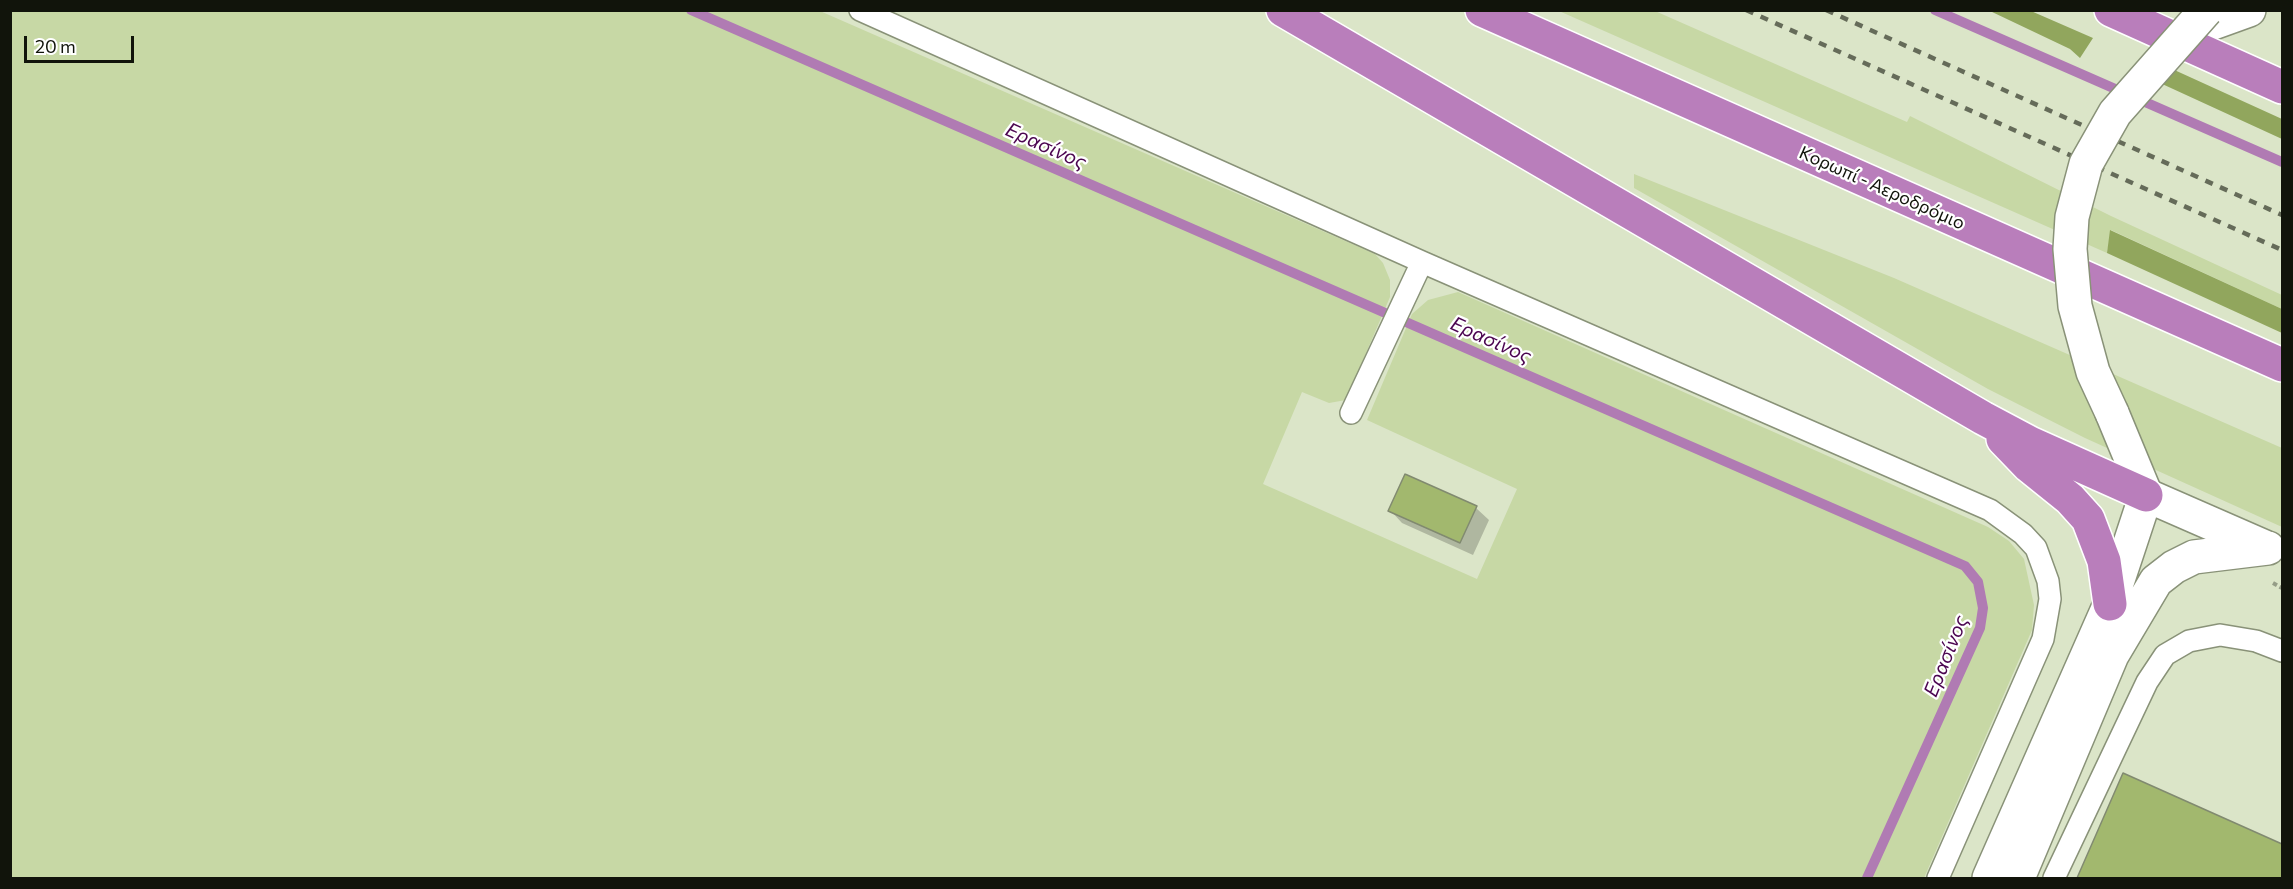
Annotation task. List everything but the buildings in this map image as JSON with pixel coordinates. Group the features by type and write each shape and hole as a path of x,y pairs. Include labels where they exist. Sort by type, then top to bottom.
{"highway":[{"path":"1283,10 1983,418 2030,443 2146,495"},
{"name":"Κορωπί - Αεροδρόμιο","path":"1482,10 2283,365"},
{"path":"2112,10 2283,87"},
{"path":"1983,418 2029,466 2070,499 2088,519 2104,561 2110,604"}],"street":[{"path":"1989,879 2110,604 2146,495 2093,372 2075,306 2070,249 2072,217 2086,164 2115,113 2197,21 2249,10"},
{"path":"2146,495 2276,552"},
{"path":"2018,879 2112,655 2156,581 2174,567 2194,557 2276,552"}],"lane":[{"path":"860,10 1422,262 1990,510 2023,534 2036,548 2043,563 2050,599 2043,639 1938,879"},
{"path":"1351,413 1422,262"},
{"path":"2054,879 2147,682 2165,655 2189,641 2220,634 2256,641 2283,651"}],"green space":[{"path":"10,11 820,11 1375,254 1383,263 1390,280 1390,297 1346,400 1329,403 1302,392 1263,484 1477,579 1517,489 1367,420 1412,314 1428,300 1458,292 1988,527 2009,541 2024,559 2034,605 2032,630 1924,878 11,878"},
{"path":"1559,11 1655,11 1907,122 1910,116 2111,216 2282,295 2282,309 2111,230 2107,253"},
{"path":"1990,11 2031,11 2093,38 2080,58 2070,49"},
{"path":"2170,68 2282,119 2282,139 2160,83"},
{"path":"1634,174 1894,278 2282,448 2282,527 2085,438 1988,389 1634,188"},
{"path":"2110,230 2282,309 2282,333 2107,253"}],"waterway":[{"name":"Ερασίνος","path":"691,10 1965,566 1978,582 1983,608 1980,628 1867,878"},
{"path":"1935,10 2282,162"}],"railway":[{"path":"1746,10 2282,250"},
{"path":"1826,10 2282,215"}]}
